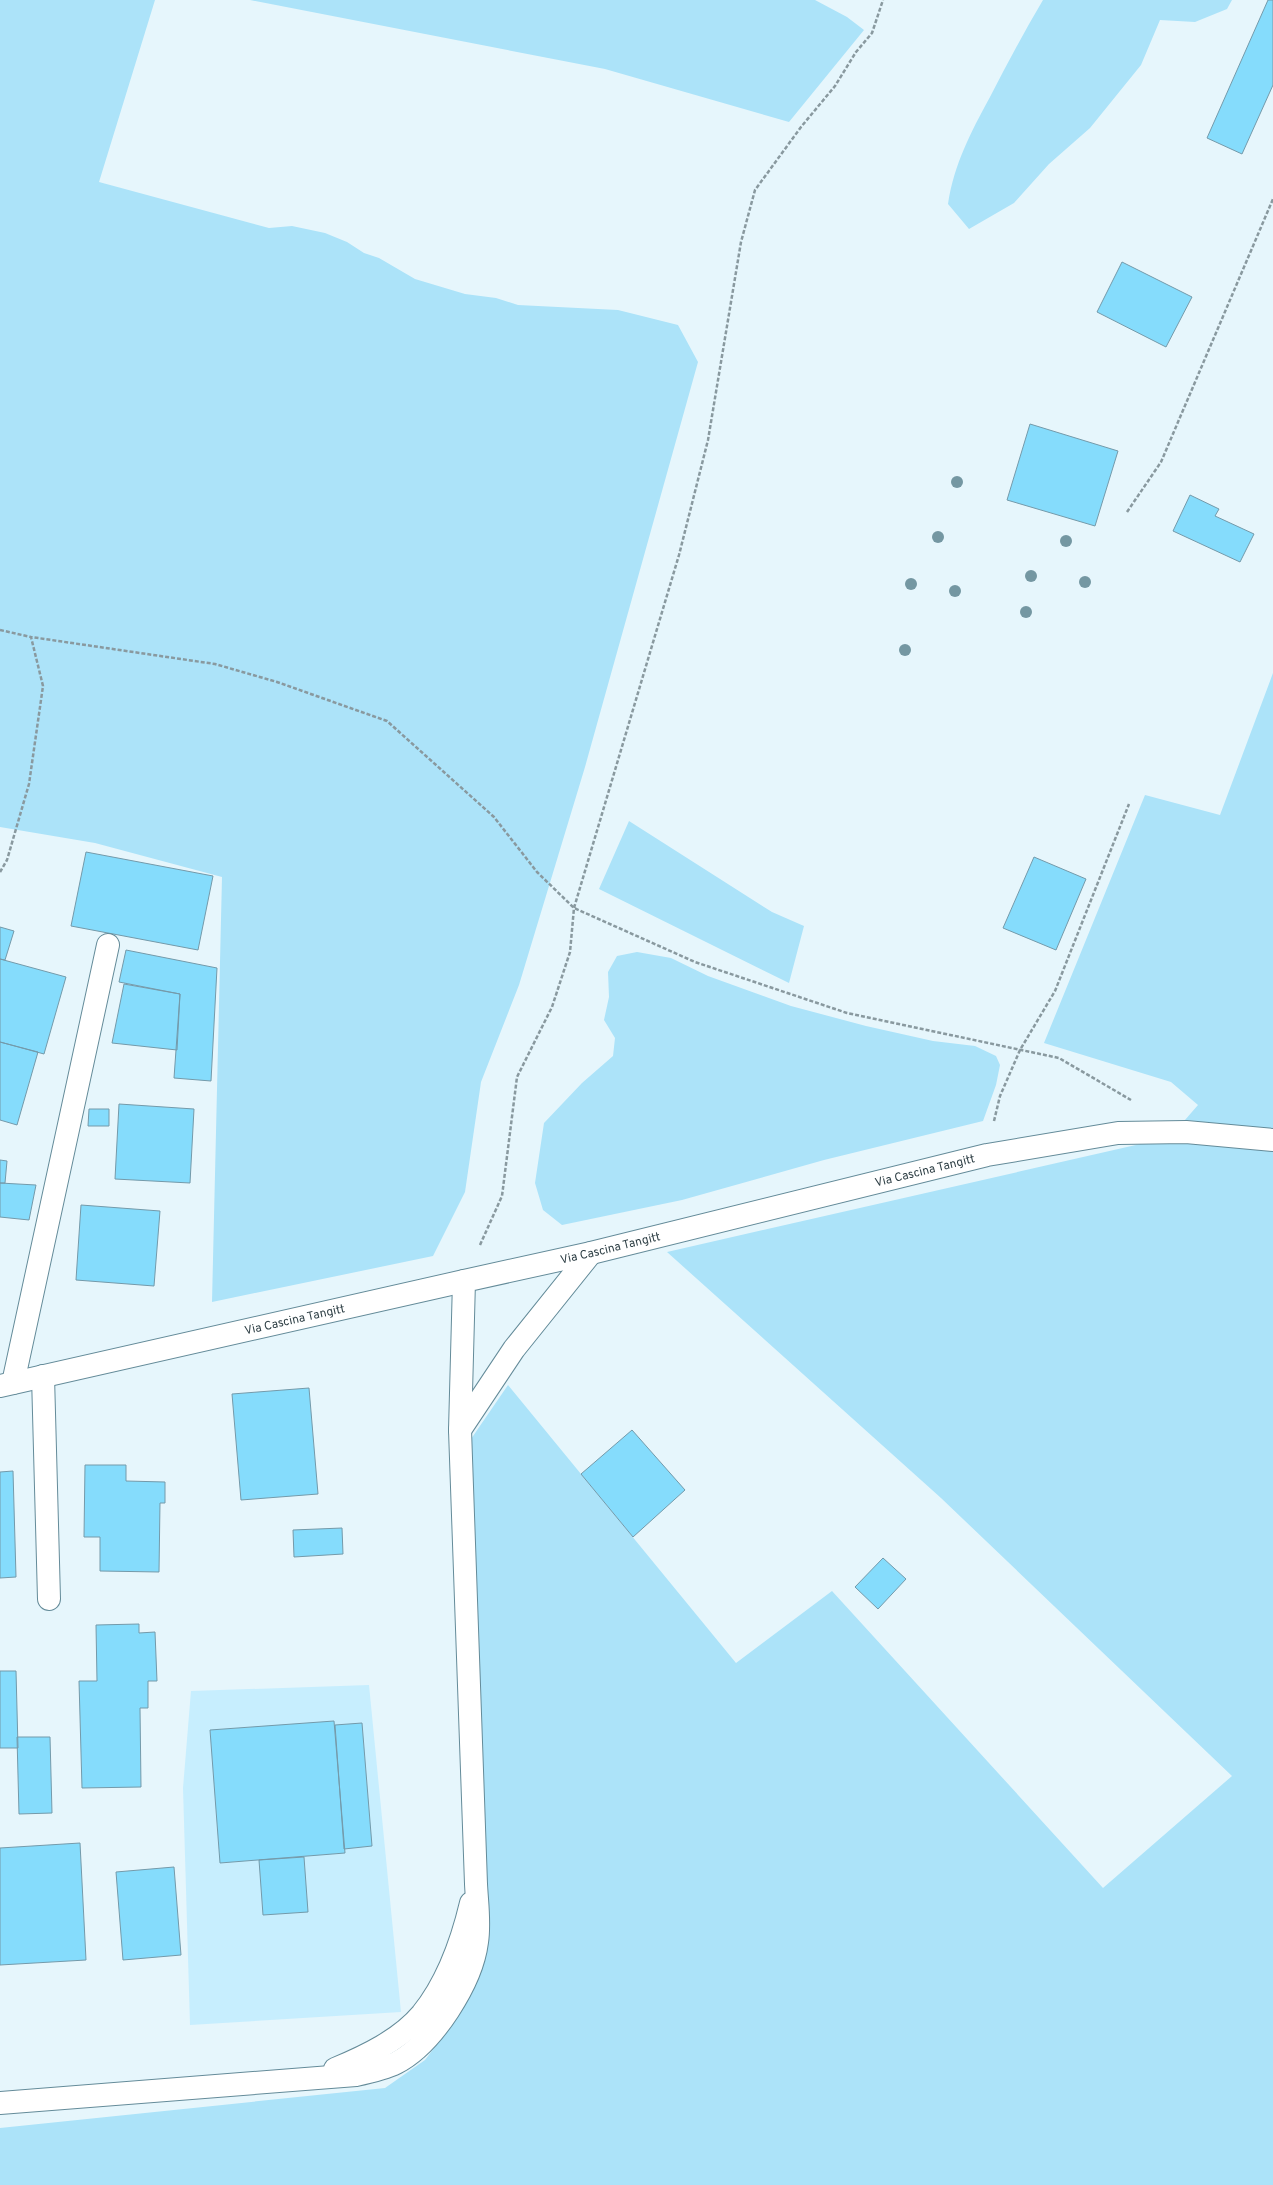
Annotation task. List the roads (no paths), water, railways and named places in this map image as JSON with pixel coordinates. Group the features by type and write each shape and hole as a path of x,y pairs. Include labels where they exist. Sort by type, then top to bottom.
{"street":[{"path":"6,1384 108,945"},
{"name":"Via Cascina Tangitt","path":"6,1384 591,1253 987,1155 1118,1133 1186,1132 1224,1134 1273,1140"},
{"path":"460,1430 514,1349 591,1253"},
{"path":"0,2103 305,2079 330,2072 362,2058 393,2039 422,2014 440,1986 457,1950 476,1884 460,1430 464,1281"},
{"path":"43,1376 49,1599"}]}
